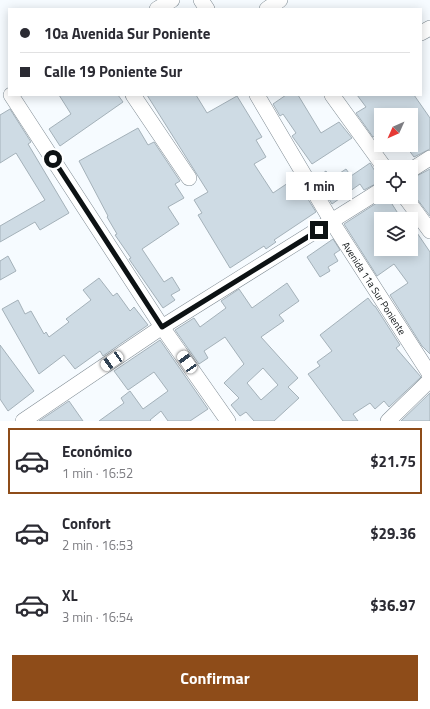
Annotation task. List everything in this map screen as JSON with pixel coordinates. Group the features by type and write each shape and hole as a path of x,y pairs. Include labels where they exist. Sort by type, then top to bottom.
{"street":[{"path":"159,8 172,0"},
{"path":"258,0 266,8"},
{"path":"268,8 280,0"},
{"path":"11,96 162,327 228,421"},
{"path":"134,96 189,178"},
{"name":"Avenida 11a Sur Poniente","path":"258,96 332,222 430,373 430,379 388,421"},
{"path":"333,96 379,160"},
{"path":"418,166 430,158"},
{"path":"23,421 162,327 374,195"},
{"path":"410,204 430,231"}],"building":[{"path":"60,96 119,96 123,102 60,146 49,129 71,114"},
{"path":"148,96 197,96 207,113 237,96 262,137 256,140 266,157 254,164 273,193 291,181 297,190 301,188 316,212 274,240 276,242 266,249 264,246 230,268 198,215 202,213 194,200 208,192"},
{"path":"285,96 299,96 321,133 339,122 352,138 312,164 292,136 296,133 283,114 280,116 273,104"},
{"path":"358,96 415,96 430,118 430,149 414,157 410,152 418,152 418,108 374,108 373,137 356,113 366,107"},
{"path":"10,109 31,142 28,144 69,213 40,230 35,222 0,242 0,226 45,200 16,153 0,163 0,115"},
{"path":"138,128 148,145 154,142 180,181 175,184 184,198 168,207 179,224 142,249 164,282 172,277 180,290 171,295 175,300 163,308 129,259 131,258 115,235 117,234 79,161"},
{"path":"370,163 374,170 374,185 364,190 360,184 332,204 316,178 326,171 331,179 346,169 351,176"},
{"path":"430,169 430,216 418,200 418,175"},
{"path":"375,204 392,204 397,212 374,212 374,256 418,256 418,234 430,252 430,354 422,346 390,295 408,283 394,264 377,276 344,224"},
{"path":"333,239 340,250 334,254 338,261 328,267 330,271 320,277 307,257"},
{"path":"8,256 16,271 0,280 0,261"},
{"path":"99,278 113,296 117,293 130,311 134,307 148,325 103,356 100,351 75,369 64,355 39,374 2,309 18,300 25,314 31,311 44,334 46,332 49,337 69,322 66,319 91,300 83,290"},
{"path":"287,283 299,301 279,315 284,321 261,337 298,378 288,387 299,398 274,421 254,421 246,412 240,416 231,405 239,398 224,383 244,364 225,337 204,351 208,358 199,364 175,330 194,318 200,327 226,308 221,301 239,289 252,308","holes":["263,368 278,385 261,400 247,383"]},
{"path":"368,298 375,306 400,345 396,348 421,377 389,407 384,401 375,409 370,403 353,414 358,421 343,421 308,374 320,366 317,362 332,351 320,335"},
{"path":"160,340 208,409 190,421 168,421 161,411 150,420 151,421 99,421 124,403 121,398 130,391 143,409 168,391 154,372 128,390 114,371"},
{"path":"0,345 34,391 8,411 0,399"},
{"path":"430,393 430,421 401,421"},
{"path":"69,401 83,421 39,421"}],"route":[{"path":"53,159 162,327 319,230"}]}
